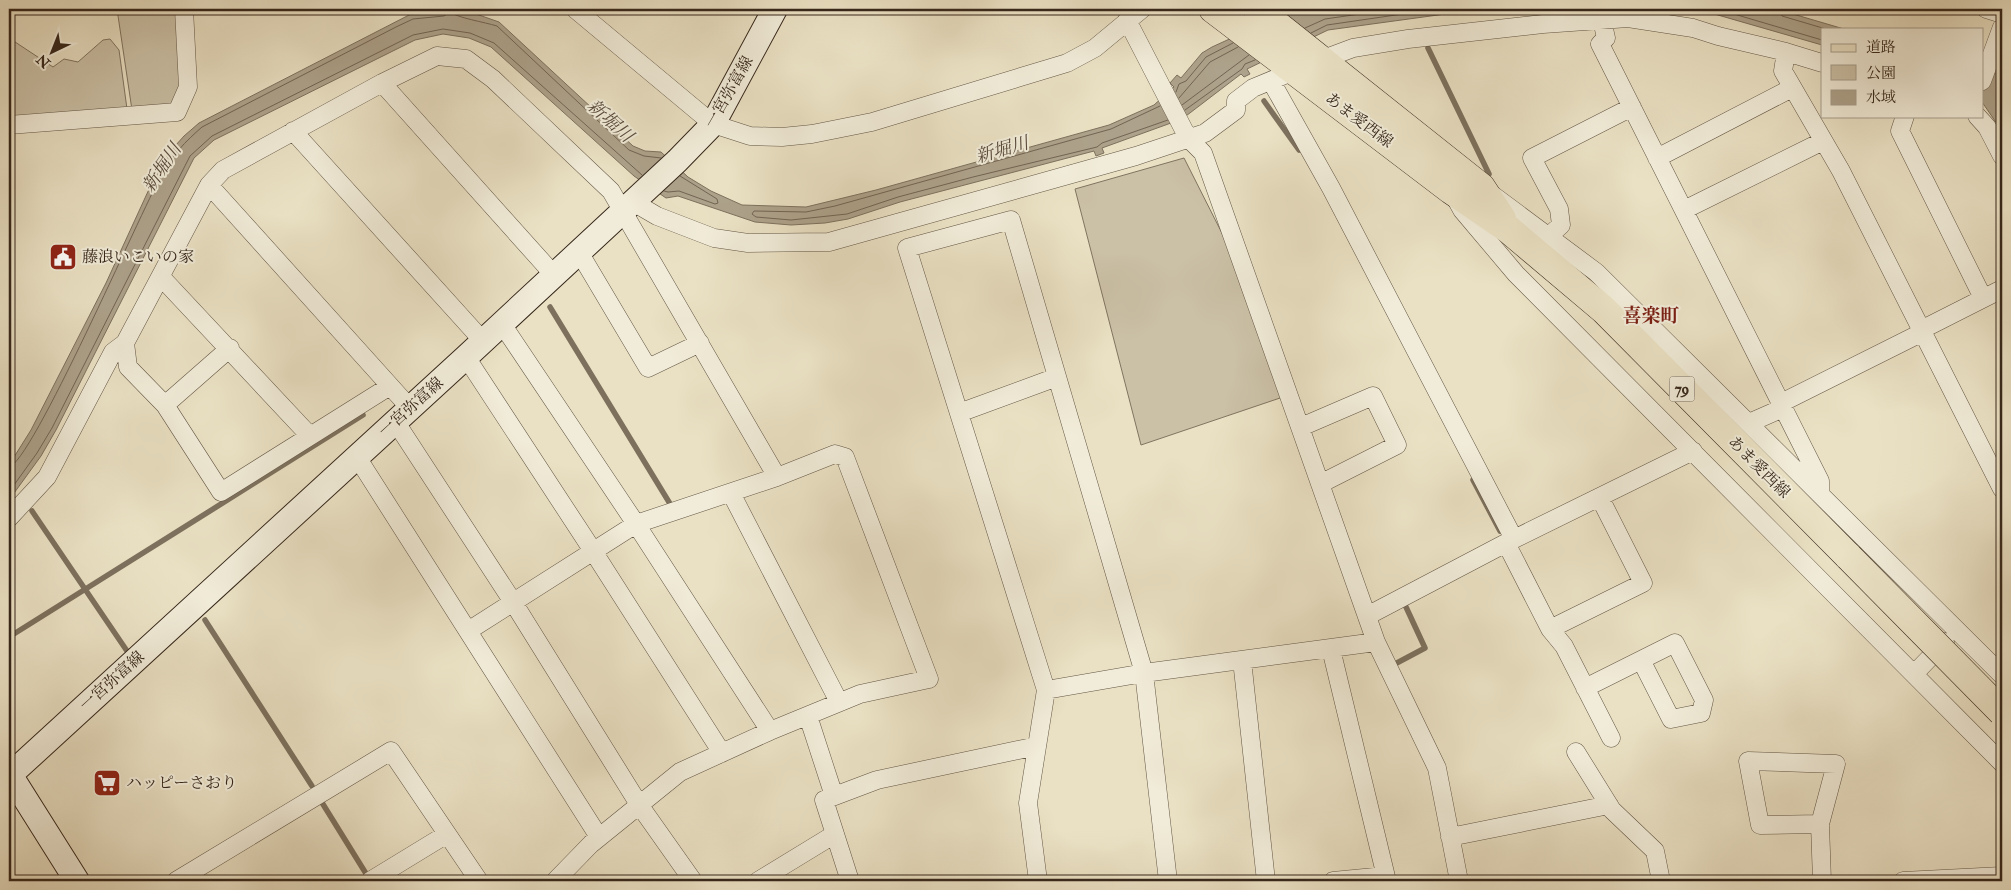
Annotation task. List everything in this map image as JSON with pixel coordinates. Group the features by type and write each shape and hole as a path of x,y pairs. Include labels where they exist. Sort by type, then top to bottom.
{"main road":[{"name":"一宮弥富線","path":"9,775 502,324 714,124 775,9"},
{"name":"あま愛西線","path":"1213,9 1297,67 1481,187 1508,228"},
{"name":"あま愛西線","path":"1262,13 1297,67 1451,190 1508,228 1604,310 2002,712"},
{"path":"9,775 77,881"}],"street":[{"path":"9,125 177,112 188,87 184,9"},
{"path":"575,9 714,124 750,136 812,134 872,122 1067,63 1095,48 1142,9"},
{"path":"1987,9 2002,14"},
{"path":"9,518 47,478 113,352 125,343 209,185 223,170 382,83 437,56 466,59 493,79 611,191 657,216 714,238 748,243 829,242 1084,172 1205,133 1236,110 1236,101 1253,88 1297,67 1353,48 1543,24 1628,18 1693,28 1821,63"},
{"path":"1127,20 1188,138 1203,153 1376,642 1437,768 1459,881"},
{"path":"1602,20 1606,38 1600,44 1820,481 1820,494"},
{"path":"1984,76 2002,26"},
{"path":"1786,52 1783,71 1841,171 2002,488"},
{"path":"1297,67 1332,188 1510,541 1550,629 1564,646 1611,738"},
{"path":"382,83 554,275"},
{"path":"1657,158 1792,88"},
{"path":"1549,236 1561,225 1559,209 1532,158 1632,107"},
{"path":"1904,118 1900,130 1982,298"},
{"path":"1980,118 1996,130 2002,156"},
{"path":"293,131 483,341"},
{"path":"1684,210 1823,141"},
{"path":"209,185 390,386 403,414 513,602 640,806 693,881"},
{"path":"1481,187 1596,272 2002,675"},
{"path":"1451,190 1462,210 1516,274 2002,763"},
{"path":"632,202 700,343 777,477"},
{"path":"1038,881 1028,803 1046,690 907,248 1011,220 1144,673 1168,881"},
{"path":"579,252 648,368 700,343"},
{"path":"161,277 230,348 310,436"},
{"path":"1749,423 2002,288"},
{"path":"502,324 636,524 770,732"},
{"path":"125,343 128,367 165,405 221,492 390,386"},
{"path":"165,405 230,348"},
{"path":"466,357 594,551 722,752"},
{"path":"959,413 1057,378"},
{"path":"1301,427 1372,396 1396,445 1320,484"},
{"path":"1367,616 1510,541 1693,451"},
{"path":"468,631 636,524 777,477 835,454 845,457 929,679 860,694 722,752 680,772 599,837 555,881"},
{"path":"357,457 599,837"},
{"path":"731,493 840,702"},
{"path":"1550,629 1643,583 1600,498"},
{"path":"1914,674 1957,630"},
{"path":"1046,690 1144,673 1376,642"},
{"path":"1332,649 1386,878 1332,881"},
{"path":"1242,660 1266,881"},
{"path":"1585,688 1641,660"},
{"path":"808,716 834,796"},
{"path":"850,881 824,800 877,780 1037,746"},
{"path":"176,881 391,751 479,881"},
{"path":"1576,752 1609,805 1655,851 1660,881"},
{"path":"1820,824 1760,825 1748,761 1836,764 1820,824 1822,881"},
{"path":"1450,837 1609,805"},
{"path":"370,881 447,834"},
{"path":"758,881 835,834"},
{"path":"1903,881 2002,876"}],"green space":[{"path":"117,9 181,9 185,84 169,108 132,110"},
{"path":"9,38 53,67 64,59 78,62 103,40 110,39 119,50 127,109 9,118"},
{"path":"1184,158 1232,253 1286,396 1141,445 1075,189"}],"water":[{"name":"新堀川","path":"1310,9 1482,9 1328,30 1247,69 1250,74 1244,77 1241,74 1182,119 1102,148 1104,153 1096,156 1094,151 900,202 848,219 825,223 791,225 755,222 678,196 666,198 634,176 491,47 469,38 443,34 415,40 214,140 194,158 56,430 41,456 9,500 9,465 31,430 106,283 156,174 167,155 199,123 411,14 454,11 476,14 499,22 633,146 645,151 661,152 688,177 711,191 742,205 806,207 876,190 1109,125 1154,105 1174,87 1170,83 1177,75 1181,78 1202,53 1212,47 1282,15"},
{"path":"1697,9 1776,9 1841,28 1821,28 1821,45"},
{"path":"1984,70 2002,75 2002,131 1984,105"}],"waterway":[{"path":"1428,48 1489,174"},
{"path":"1264,101 1299,150"},
{"path":"550,307 672,507"},
{"path":"9,637 363,415"},
{"path":"1473,480 1500,531"},
{"path":"1999,498 2002,504"},
{"path":"32,511 127,651"},
{"path":"1394,667 1393,665 1425,648 1406,607"},
{"path":"205,620 312,786"},
{"path":"321,801 365,872"}],"place":[{"name":"藤浪いこいの家","path":"63,257"},
{"name":"ハッピーさおり","path":"107,783"}],"district":[{"name":"喜楽町","path":"1651,316"}]}
